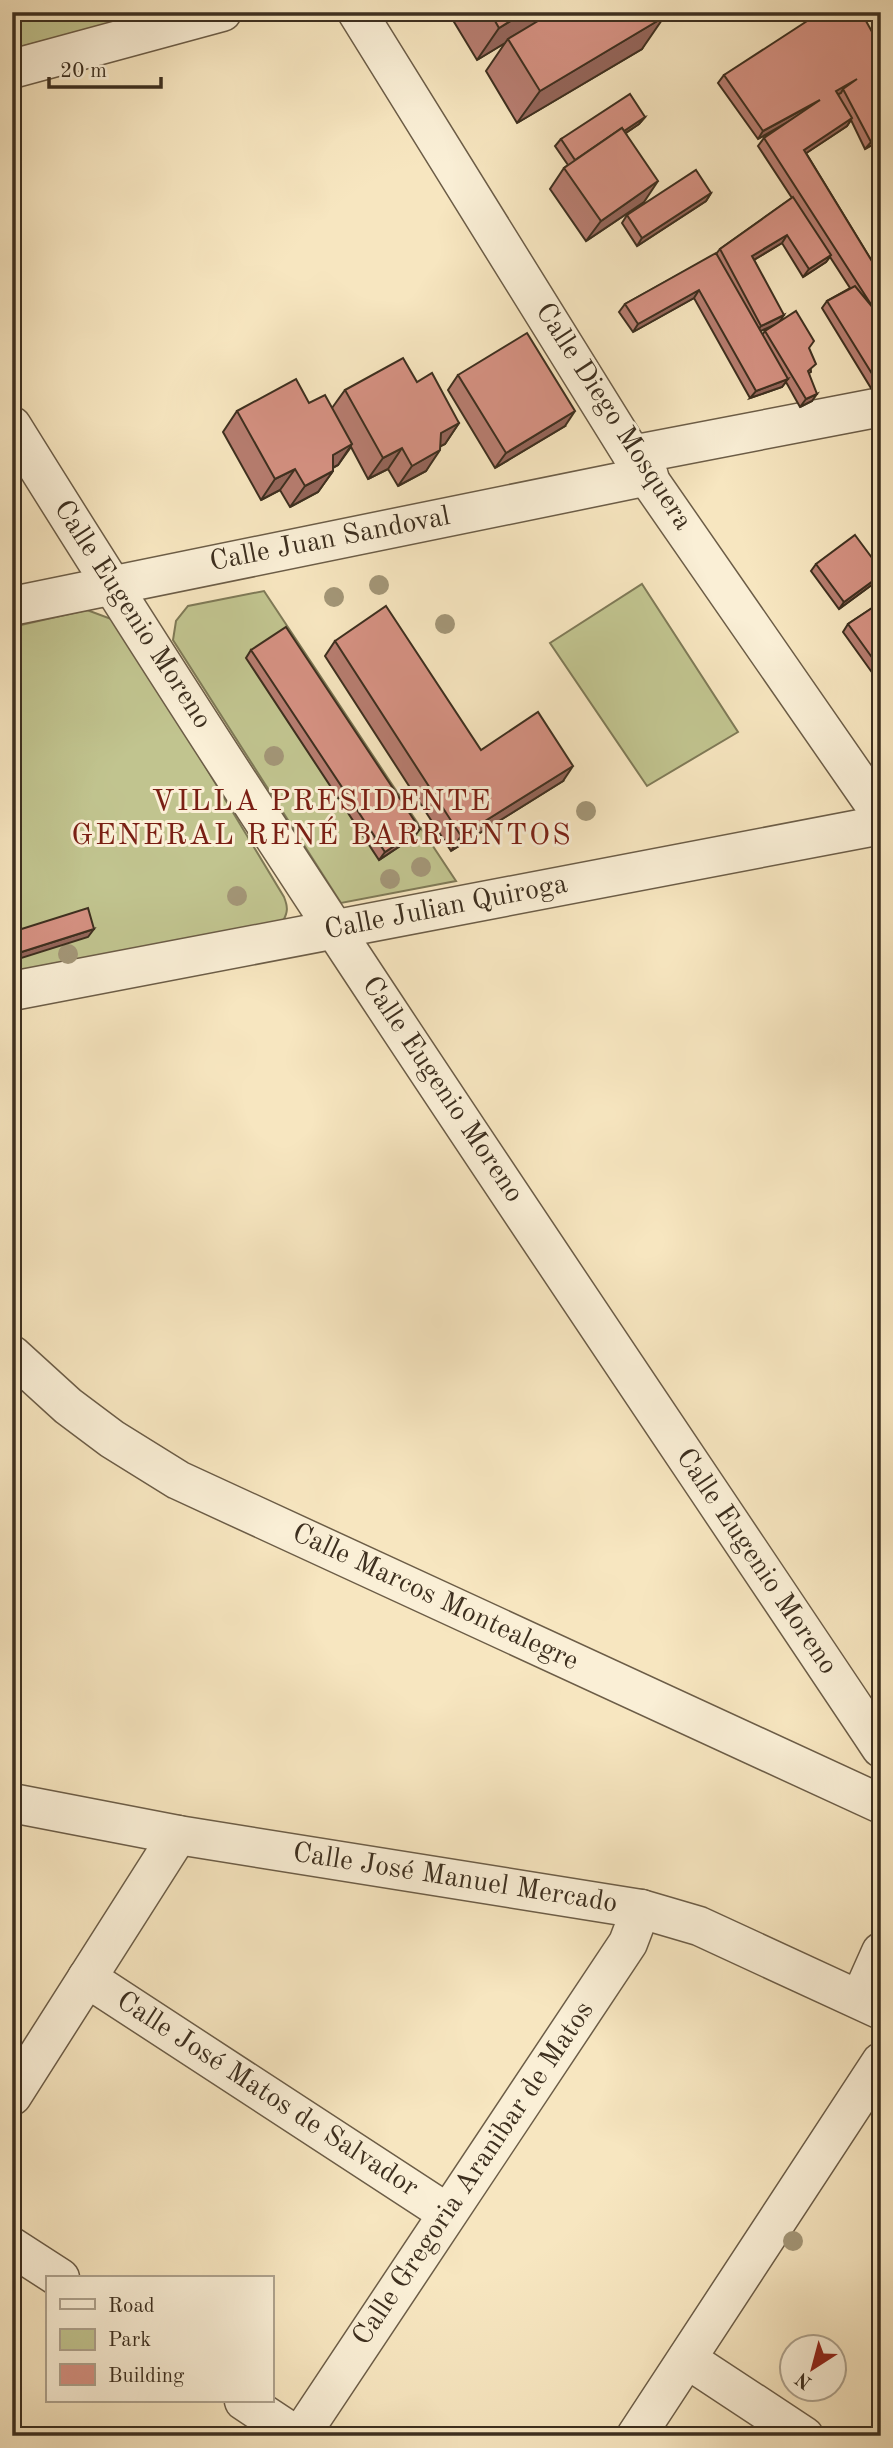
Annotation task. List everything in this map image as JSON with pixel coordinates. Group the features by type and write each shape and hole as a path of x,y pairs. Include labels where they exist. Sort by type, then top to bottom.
{"street":[{"path":"12,69 222,12"},
{"name":"Calle Diego Mosquera","path":"357,12 640,465 881,814"},
{"name":"Calle Juan Sandoval","path":"12,606 640,465 881,407"},
{"name":"Calle Eugenio Moreno","path":"12,426 110,584 334,929 881,1748"},
{"name":"Calle Julian Quiroga","path":"12,991 881,825"},
{"name":"Calle Marcos Montealegre","path":"12,1355 68,1406 112,1439 177,1480 881,1804"},
{"name":"Calle José Manuel Mercado","path":"12,1802 178,1835 641,1909 699,1926 870,2004"},
{"path":"12,2096 178,1835"},
{"name":"Calle Gregoria Aranibar de Matos","path":"299,2436 628,1943 641,1909"},
{"path":"870,2004 881,1952"},
{"name":"Calle José Matos de Salvador","path":"88,1978 447,2213"},
{"path":"636,2436 881,2062"},
{"path":"12,2247 57,2276"},
{"path":"687,2359 804,2436"},
{"path":"246,2402 299,2436"}],"green space":[{"path":"12,12 156,12 12,49"},
{"path":"642,584 738,732 647,786 550,643"},
{"path":"264,591 456,881 341,903 173,640 176,621 188,606"},
{"path":"87,610 114,620 132,645 284,897 287,912 283,921 12,978 12,627"}],"building":[{"path":"490,12 525,12 499,28"},
{"path":"553,12 661,12 664,17 540,91 508,39"},
{"path":"821,12 861,12 881,48 881,136 871,142 843,89 857,79 836,91 852,118 804,150 881,276 881,385 827,301 855,286 874,309 764,138 820,100 763,131 724,75"},
{"path":"630,94 645,117 624,131 622,128 575,160 561,139"},
{"path":"622,128 658,181 601,221 564,168"},
{"path":"696,170 711,193 642,238 627,215"},
{"path":"793,197 831,255 809,269 787,235 752,256 784,315 761,326 720,249"},
{"path":"716,253 788,379 756,391 699,290 638,324 625,304"},
{"path":"796,311 814,341 809,348 816,364 808,371 817,394 806,399 765,331"},
{"path":"527,333 575,411 506,453 458,375"},
{"path":"403,358 417,382 432,373 459,423 441,433 440,450 412,466 402,448 383,458 345,390"},
{"path":"296,379 309,403 325,395 352,444 333,455 333,471 305,486 295,469 275,479 237,411"},
{"path":"855,535 881,570 881,575 844,602 816,564"},
{"path":"881,602 881,670 848,624"},
{"path":"386,606 481,750 538,712 573,766 461,836 335,641"},
{"path":"286,627 420,829 385,852 251,650"},
{"path":"88,908 94,929 12,955 12,932"}],"district":[{"name":"VILLA PRESIDENTE GENERAL RENÉ BARRIENTOS","path":"322,819"}]}
